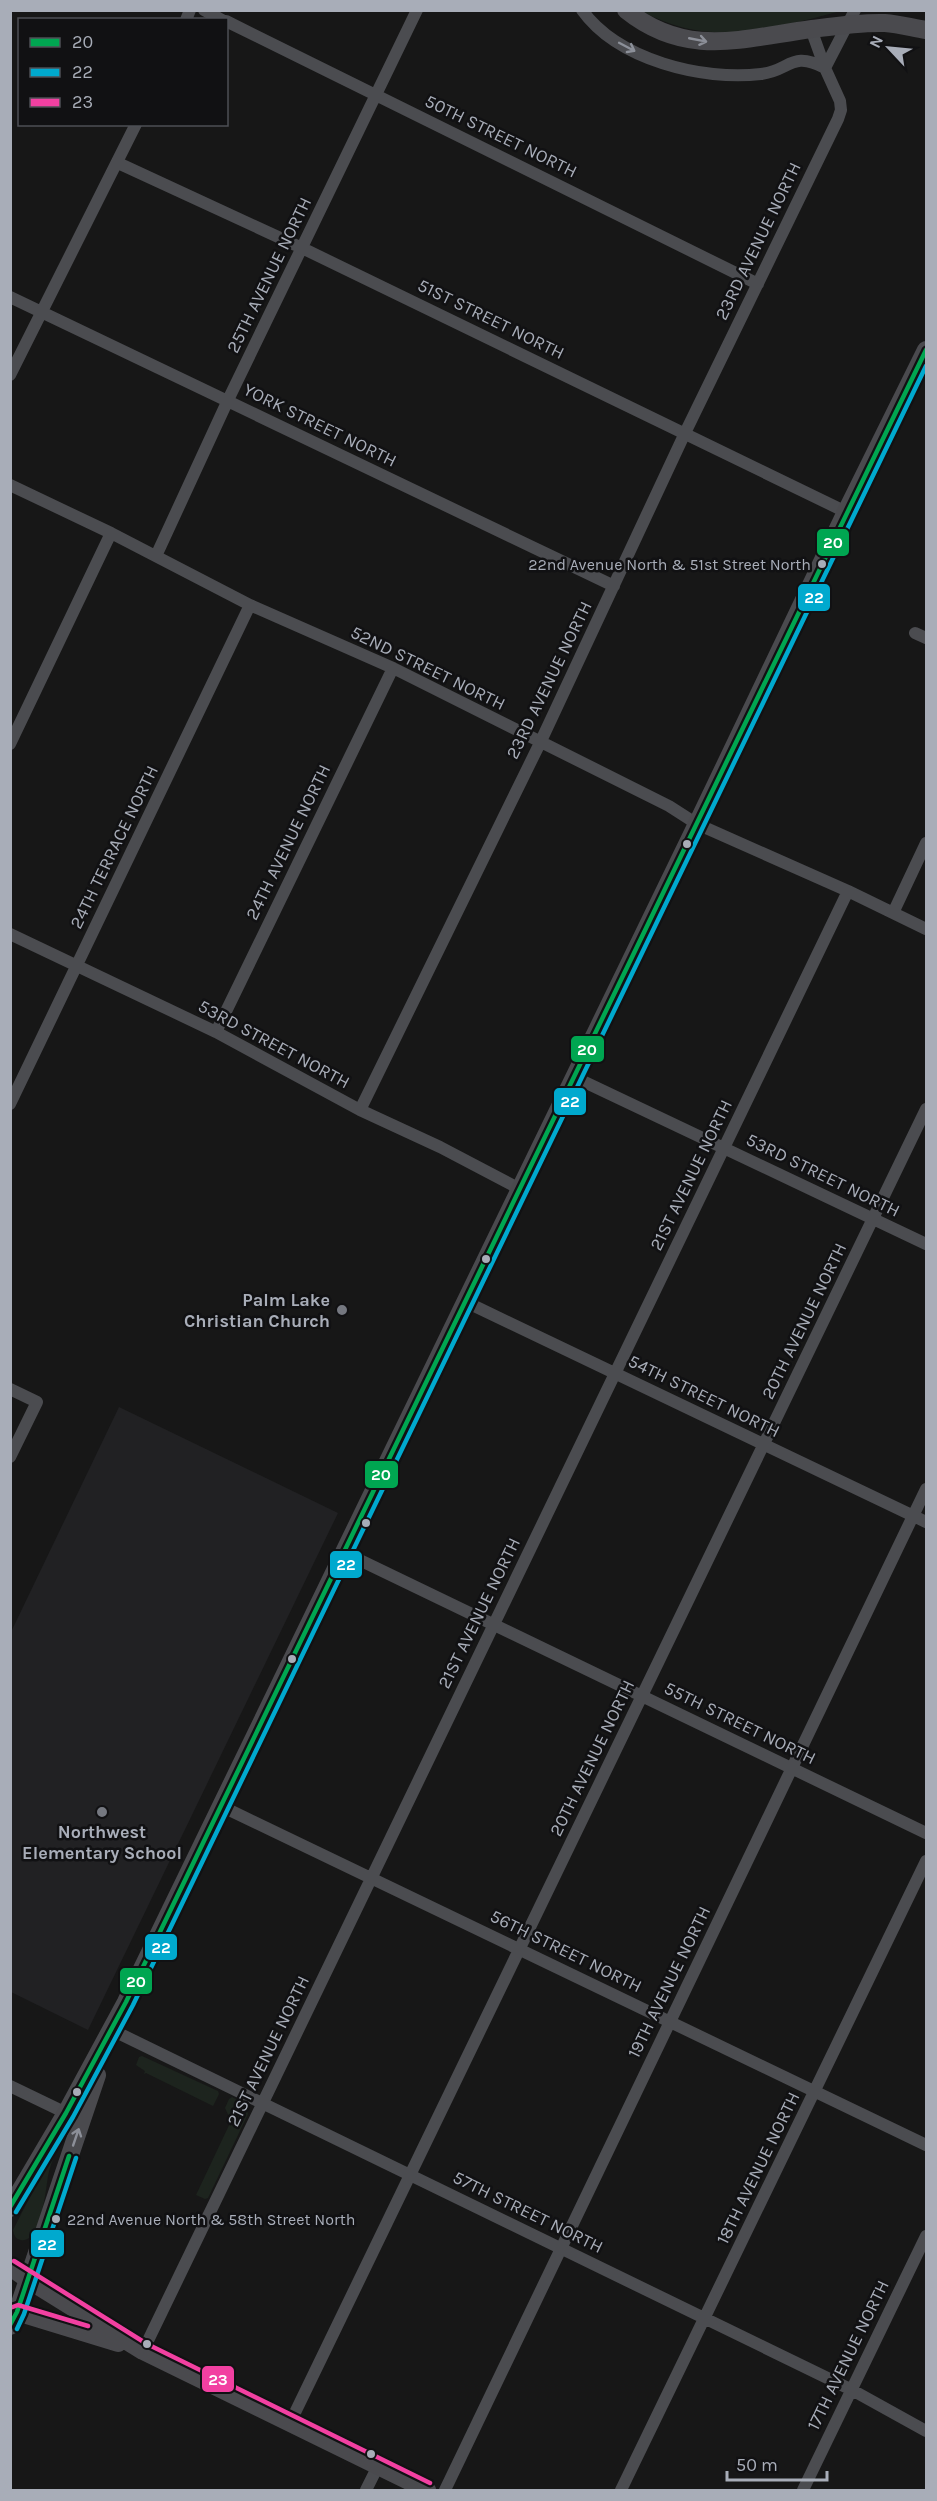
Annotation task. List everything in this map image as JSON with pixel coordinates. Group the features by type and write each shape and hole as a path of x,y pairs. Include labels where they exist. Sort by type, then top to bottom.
{"main road":[{"path":"626,10 652,27 677,36 712,43 752,40 811,29 851,18 927,30"},
{"path":"10,2208 112,2030 927,350"},
{"path":"112,2030 13,2316 143,2351"},
{"path":"10,2267 143,2351 427,2490"}],"street":[{"name":"50TH STREET NORTH","path":"204,10 220,18"},
{"name":"25TH AVENUE NORTH","path":"156,556 228,400 417,10"},
{"path":"582,10 612,39 656,63 698,74 762,74 796,60 811,61 825,68 851,18"},
{"name":"50TH STREET NORTH","path":"228,22 758,285"},
{"name":"23RD AVENUE NORTH","path":"360,1110 540,743 685,433 841,110 840,101 811,29"},
{"path":"10,375 135,126"},
{"name":"51ST STREET NORTH","path":"118,163 303,248 846,513"},
{"name":"YORK STREET NORTH","path":"10,297 614,586"},
{"name":"52ND STREET NORTH","path":"10,485 111,532 250,605 393,668 669,806 698,824 927,929"},
{"path":"10,744 111,532"},
{"name":"24TH TERRACE NORTH","path":"10,1104 250,605"},
{"name":"24TH AVENUE NORTH","path":"216,1032 393,668"},
{"path":"893,913 927,843"},
{"name":"21ST AVENUE NORTH","path":"143,2351 848,891"},
{"name":"53RD STREET NORTH","path":"10,934 216,1032 360,1110 440,1146 520,1189"},
{"name":"53RD STREET NORTH","path":"574,1077 927,1244"},
{"name":"20TH AVENUE NORTH","path":"290,2424 927,1109"},
{"name":"54TH STREET NORTH","path":"466,1302 927,1522"},
{"path":"10,1389 37,1402 10,1457"},
{"name":"19TH AVENUE NORTH","path":"445,2490 927,1489"},
{"name":"55TH STREET NORTH","path":"343,1552 927,1833"},
{"name":"56TH STREET NORTH","path":"221,1806 927,2145"},
{"name":"18TH AVENUE NORTH","path":"621,2490 927,1861"},
{"name":"57TH STREET NORTH","path":"112,2030 852,2390 927,2431"},
{"path":"10,2086 66,2113"},
{"name":"17TH AVENUE NORTH","path":"803,2490 927,2236"},
{"path":"366,2490 378,2466"}],"shaded area":[{"path":"642,11 841,11 752,31 708,32 663,21"},
{"name":"Northwest Elementary School","path":"119,1407 338,1513 88,2030 11,1992 11,1632"},
{"path":"142,2056 218,2091 219,2094 213,2106 144,2074 145,2071 136,2065 139,2057"},
{"path":"232,2097 245,2104 248,2114 208,2198 205,2199 196,2195 231,2121 225,2108"},
{"path":"52,2142 59,2143 59,2145 49,2172 38,2225 28,2239 21,2240 15,2236 13,2230 40,2177"}],"transit line":[{"name":"20","path":"10,2207 66,2113 126,2002 926,350"},
{"name":"22","path":"16,2212 73,2117 133,2005 926,366"},
{"name":"20","path":"10,2325 17,2312 69,2156"},
{"name":"22","path":"17,2329 76,2158"},
{"name":"23","path":"14,2261 147,2344 430,2483"},
{"name":"23","path":"10,2308 18,2305 88,2326"}],"place":[{"name":"22nd Avenue North & 51st Street North","path":"822,564"},
{"name":"Palm Lake Christian Church","path":"342,1310"},
{"name":"Northwest Elementary School","path":"102,1812"},
{"name":"22nd Avenue North & 58th Street North","path":"56,2219"}]}
